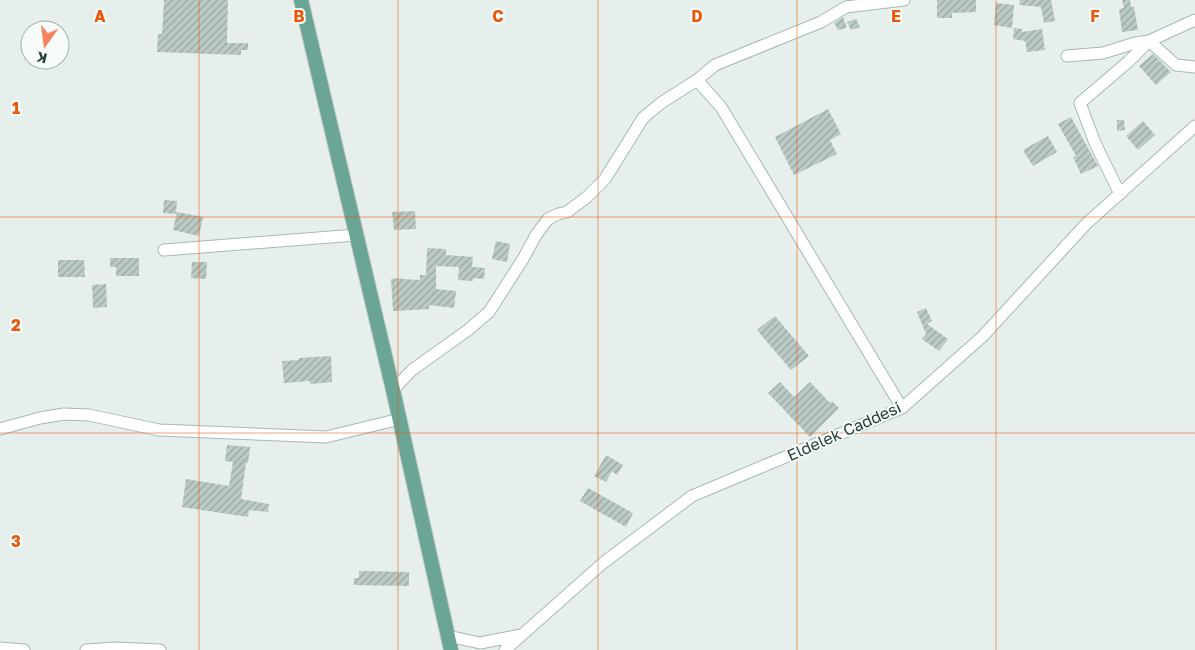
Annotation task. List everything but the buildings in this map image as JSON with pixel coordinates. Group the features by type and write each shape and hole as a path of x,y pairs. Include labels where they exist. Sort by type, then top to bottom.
{"main road":[{"path":"301,0 400,419 451,650"}],"street":[{"path":"393,390 412,370 468,330 489,312 536,235 548,219 567,212 587,197 605,178 643,118 661,104 716,65 821,22 846,8 904,0"},
{"path":"1066,56 1103,53 1135,43 1149,41 1195,20"},
{"path":"1149,41 1176,65 1195,67"},
{"path":"1120,194 1095,144 1080,103 1129,62 1149,41"},
{"path":"697,80 721,108 902,408"},
{"name":"Eldelek Caddesi","path":"505,650 603,563 692,496 902,408 983,336 1086,224 1195,126"},
{"path":"164,250 356,235"},
{"path":"0,430 40,418 64,414 89,415 159,430 326,437 400,419"},
{"path":"448,636 480,643 522,635"},
{"path":"513,650 522,635"},
{"path":"0,648 24,650"},
{"path":"86,650 116,648 160,650"}]}
